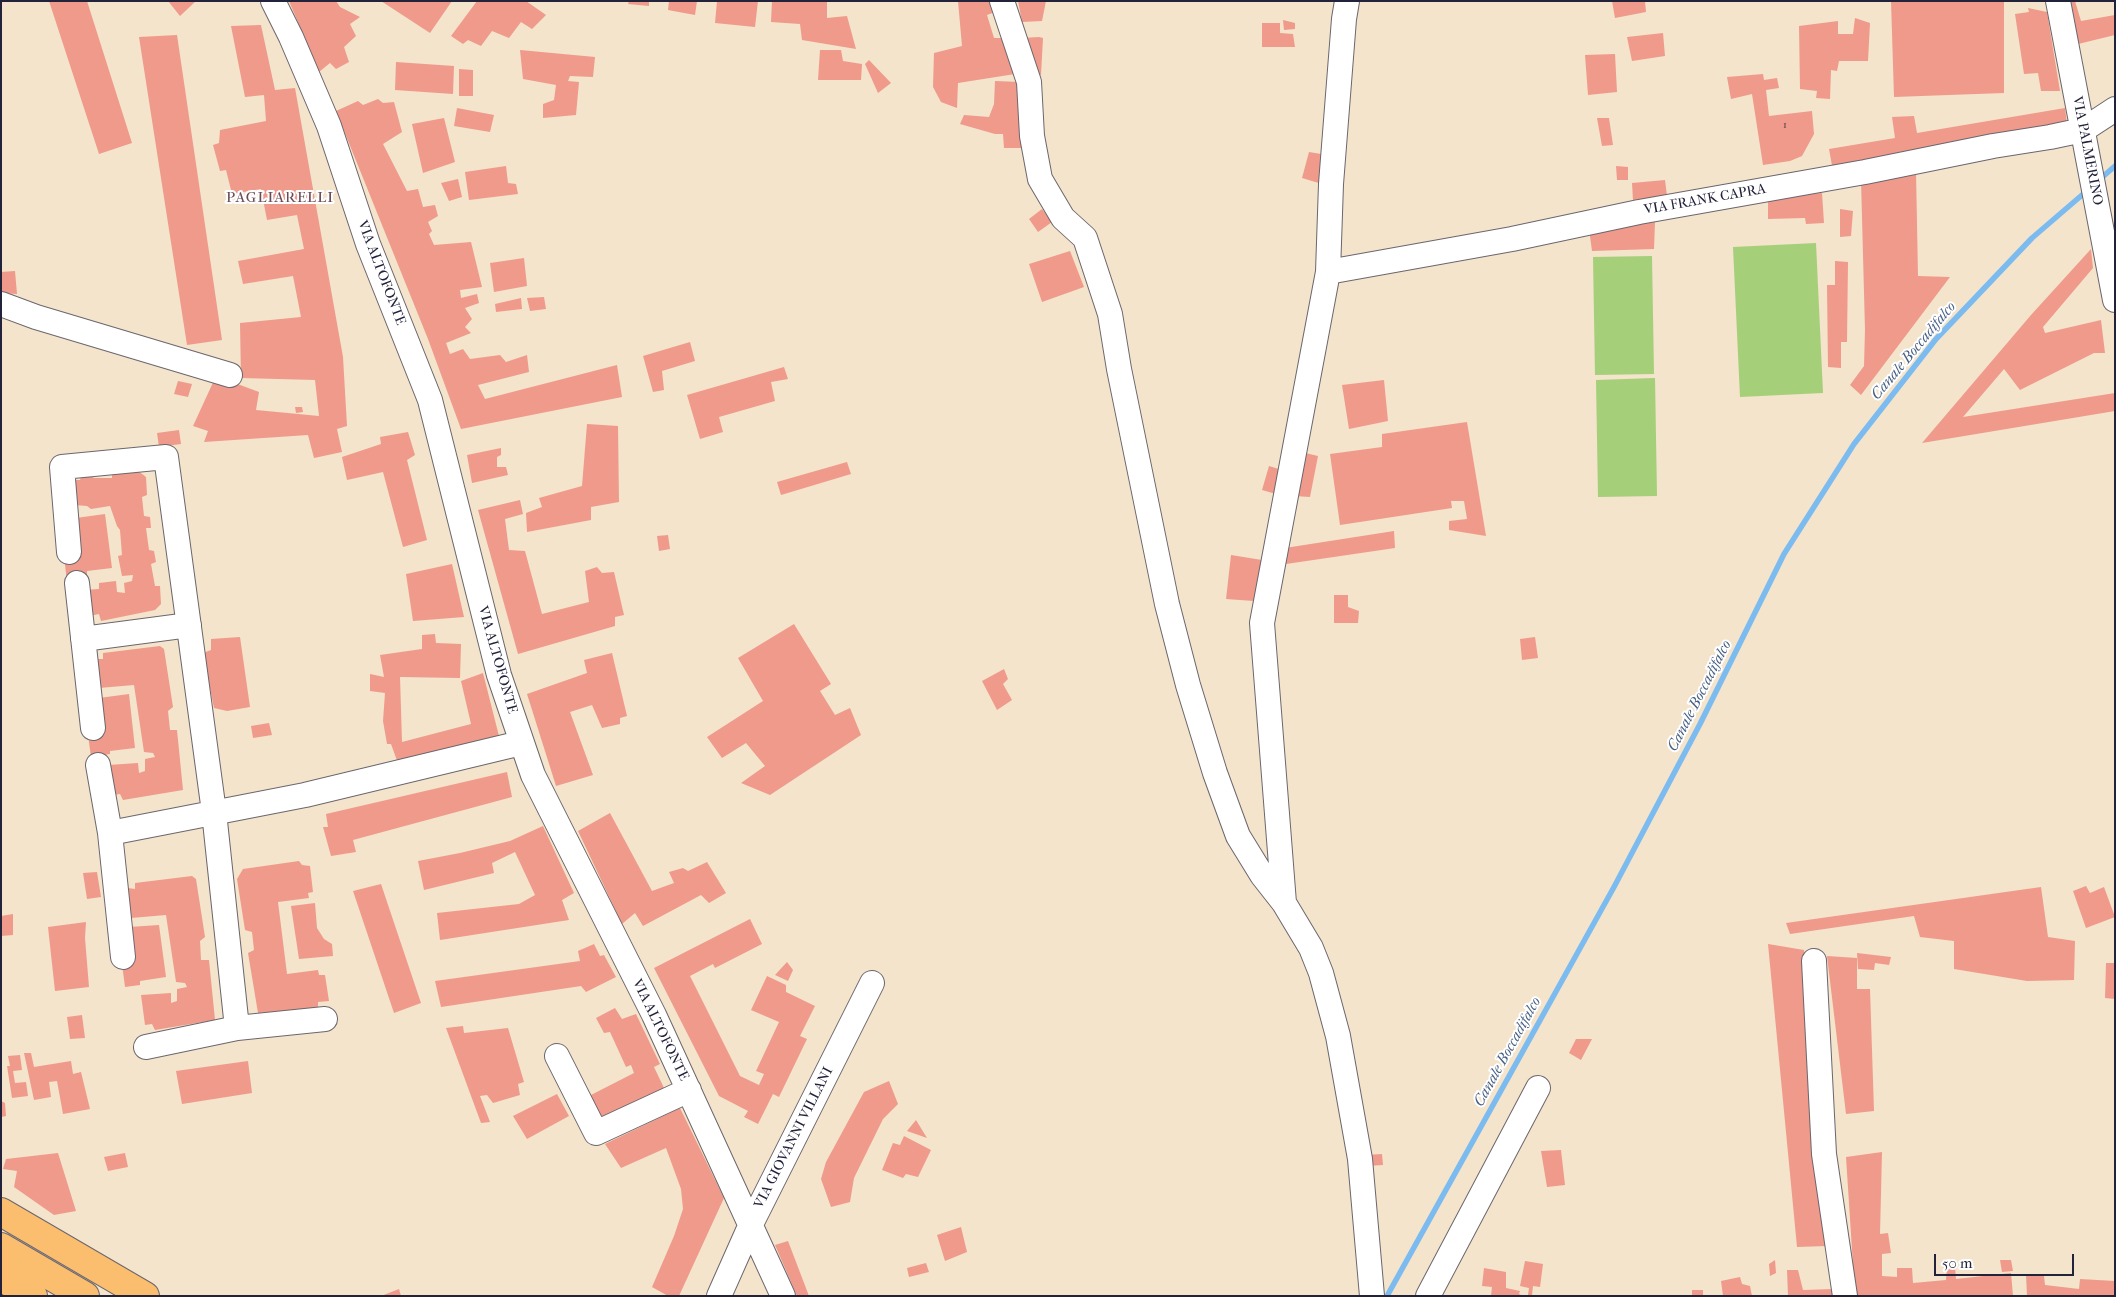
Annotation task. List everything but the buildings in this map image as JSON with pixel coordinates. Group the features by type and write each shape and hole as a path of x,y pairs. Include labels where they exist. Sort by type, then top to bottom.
{"main road":[{"path":"1,1212 145,1296"},
{"path":"1,1247 84,1296"},
{"path":"1,1277 34,1296"}],"street":[{"name":"VIA ALTOFONTE","path":"273,1 291,36 329,126 368,244 430,400 499,675 533,774 654,1015 783,1296"},
{"path":"1002,1 1028,82 1032,136 1040,179 1063,218 1085,238 1110,314 1119,369 1167,604 1188,685 1212,764 1238,836 1262,875 1284,903 1311,948 1318,964 1338,1036 1360,1159 1372,1296"},
{"path":"1284,903 1262,623 1328,272 1331,184 1347,1"},
{"name":"VIA PALMERINO","path":"2058,1 2115,300"},
{"path":"2083,130 2115,109"},
{"name":"VIA FRANK CAPRA","path":"1328,272 1512,239 1639,212 1864,172 2083,130"},
{"path":"1,304 36,317 230,375"},
{"path":"68,552 62,467 166,457 214,812 237,1028"},
{"path":"77,583 93,728"},
{"path":"83,639 189,625"},
{"path":"110,832 305,795 521,743"},
{"path":"98,764 110,832 124,957"},
{"path":"1814,961 1824,1154 1845,1296"},
{"name":"VIA GIOVANNI VILLANI","path":"719,1296 751,1224 872,982"},
{"path":"146,1047 237,1028 325,1020"},
{"path":"557,1056 596,1133 689,1090"},
{"path":"1428,1296 1538,1088"}],"green space":[{"path":"1816,243 1823,393 1740,397 1733,247"},
{"path":"1652,256 1654,374 1595,375 1593,257"},
{"path":"1655,378 1657,496 1598,497 1596,380"}],"waterway":[{"name":"Canale Boccadifalco","path":"2099,180 2115,166"},
{"name":"Canale Boccadifalco","path":"1387,1296 1614,887 1700,724 1784,554 1854,444 1936,339 2032,238 2089,189"}],"district":[{"name":"PAGLIARELLI","path":"280,198"}]}
